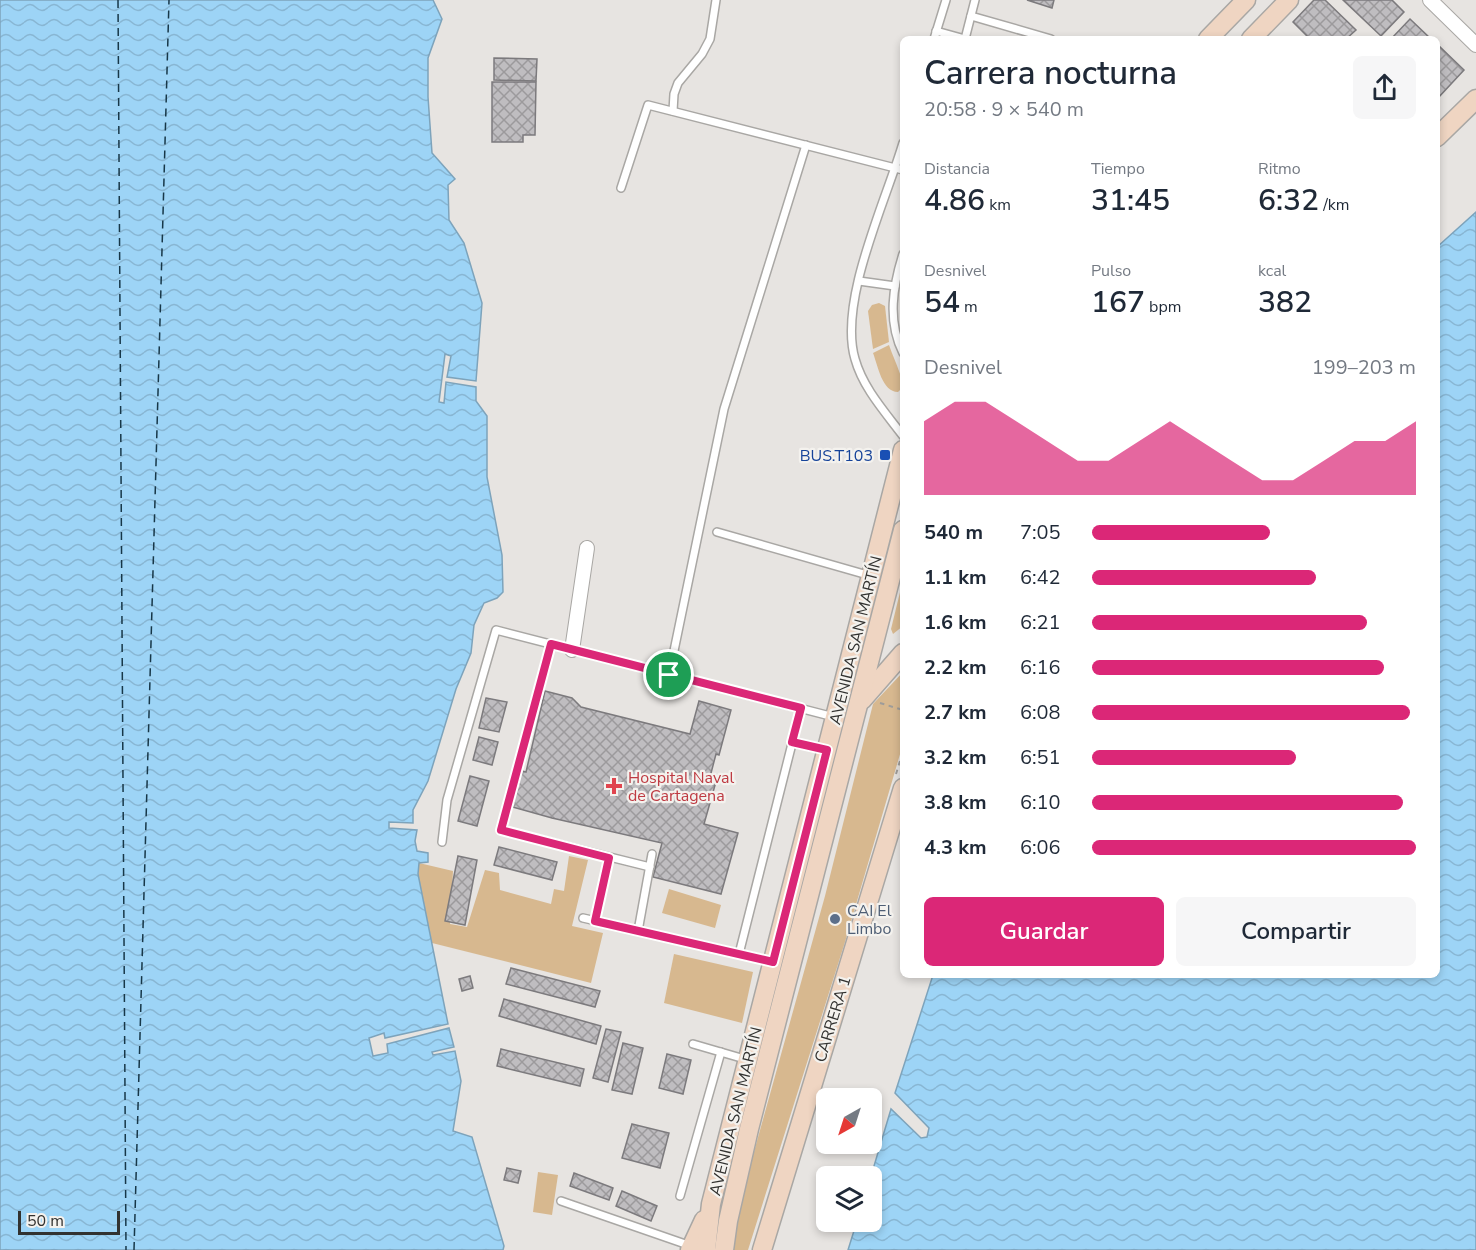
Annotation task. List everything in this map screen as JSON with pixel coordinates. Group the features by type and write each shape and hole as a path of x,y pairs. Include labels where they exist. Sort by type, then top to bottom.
{"main road":[{"path":"1211,36 1246,0"},
{"path":"1254,36 1288,0"},
{"path":"1440,134 1476,99"},
{"name":"AVENIDA SAN MARTÍN","path":"698,1249 900,462"},
{"name":"AVENIDA SAN MARTÍN","path":"724,1250 728,1221 749,1129 865,701 900,544"},
{"path":"835,717 865,701 900,658"},
{"name":"CARRERA 1","path":"762,1250 900,798"}],"street":[{"path":"1430,0 1476,45"},
{"path":"572,650 587,548"}],"lane":[{"path":"673,111 674,94 678,83 695,64 710,39 716,0"},
{"path":"935,36 945,0"},
{"path":"966,36 972,1"},
{"path":"971,16 1041,36"},
{"path":"936,31 954,36"},
{"path":"621,188 648,105 899,169 859,281 852,310 851,338 855,360 876,400 900,432"},
{"path":"669,675 724,409 806,146"},
{"path":"900,266 895,286 893,319 900,343"},
{"path":"859,281 895,286"},
{"path":"717,532 871,576"},
{"path":"442,842 447,800 496,630 835,717"},
{"path":"551,644 501,830 650,867"},
{"path":"739,954 801,708"},
{"path":"792,742 827,750"},
{"path":"638,931 652,854"},
{"path":"595,921 609,858"},
{"path":"583,918 773,962"},
{"path":"693,1044 748,1060"},
{"path":"680,1196 721,1052"},
{"path":"561,1201 698,1249"}],"path":[{"path":"865,701 900,709"}],"shaded area":[{"path":"879,303 885,306 889,342 873,349 868,311 872,305"},
{"path":"889,345 900,372 898,392 888,388 884,383 873,353"},
{"path":"900,592 900,628 893,634 891,629"},
{"path":"900,675 900,754 845,942 748,1250 733,1250 734,1224 825,896 873,704"},
{"path":"569,856 588,860 572,926 603,933 591,983 432,943 418,874 419,863 453,871 450,924 467,927 485,870 499,873 500,890 551,904 554,889 564,891"},
{"path":"669,889 721,905 715,928 662,913"},
{"path":"674,954 753,972 742,1023 664,1003"},
{"path":"538,1172 558,1175 552,1215 533,1212"}],"water":[{"path":"0,0 433,0 442,19 428,58 432,153 455,179 448,185 449,220 464,243 482,303 476,381 447,377 451,356 445,354 439,402 444,403 446,382 476,387 476,401 487,416 487,477 502,555 503,592 497,598 484,603 474,625 471,653 456,689 428,781 413,810 413,823 389,822 389,828 417,830 415,841 417,851 428,853 428,862 419,863 418,874 448,1024 385,1038 384,1033 369,1038 373,1056 388,1053 387,1044 449,1028 454,1047 432,1052 433,1055 455,1051 461,1081 453,1131 472,1137 504,1246 503,1250 0,1250"},
{"path":"1476,212 1476,1250 848,1250 854,1232 882,1232 882,1166 874,1166 878,1154 882,1154 882,1139 891,1109 921,1138 927,1137 929,1128 895,1093 932,978 1440,978 1440,244"}],"building":[{"path":"1027,0 1054,0 1052,8"},
{"path":"1314,0 1325,0 1356,30 1349,36 1307,36 1293,22"},
{"path":"1343,0 1392,0 1404,12 1381,36"},
{"path":"1410,19 1428,36 1394,36"},
{"path":"1440,47 1464,70 1440,96"},
{"path":"494,58 537,59 536,81 494,80"},
{"path":"492,82 536,82 535,135 523,135 523,142 492,142"},
{"name":"Hospital Naval de Cartagena","path":"545,691 572,698 581,707 690,734 699,701 731,710 719,755 716,754 710,777 717,778 704,824 738,833 721,894 653,877 662,843 509,806 518,770 526,772"},
{"path":"486,698 507,702 499,732 479,728"},
{"path":"479,737 498,742 492,765 473,760"},
{"path":"470,776 489,781 477,826 458,821"},
{"path":"499,847 557,862 552,880 494,865"},
{"path":"458,856 477,860 465,925 445,921"},
{"path":"511,968 600,991 595,1007 506,984"},
{"path":"470,976 473,988 462,991 459,979"},
{"path":"504,999 601,1026 596,1044 499,1016"},
{"path":"606,1029 621,1032 608,1082 593,1078"},
{"path":"623,1043 643,1048 632,1094 612,1090"},
{"path":"501,1049 584,1069 580,1086 497,1066"},
{"path":"667,1054 691,1060 683,1094 659,1088"},
{"path":"632,1124 669,1133 660,1168 622,1158"},
{"path":"507,1168 521,1171 518,1183 504,1180"},
{"path":"574,1173 613,1188 609,1200 570,1186"},
{"path":"622,1191 657,1206 651,1221 616,1206"}],"ferry route":[{"path":"118,0 126,1250"},
{"path":"134,1250 169,0"}],"place":[{"name":"BUS.T103","path":"885,455"},
{"name":"Hospital Naval de Cartagena","path":"614,786"},
{"name":"CAI El Limbo","path":"835,919"}],"route":[{"path":"551,644 669,675 801,708 792,742 827,750 773,962 595,921 609,858 501,830 551,644"}]}
